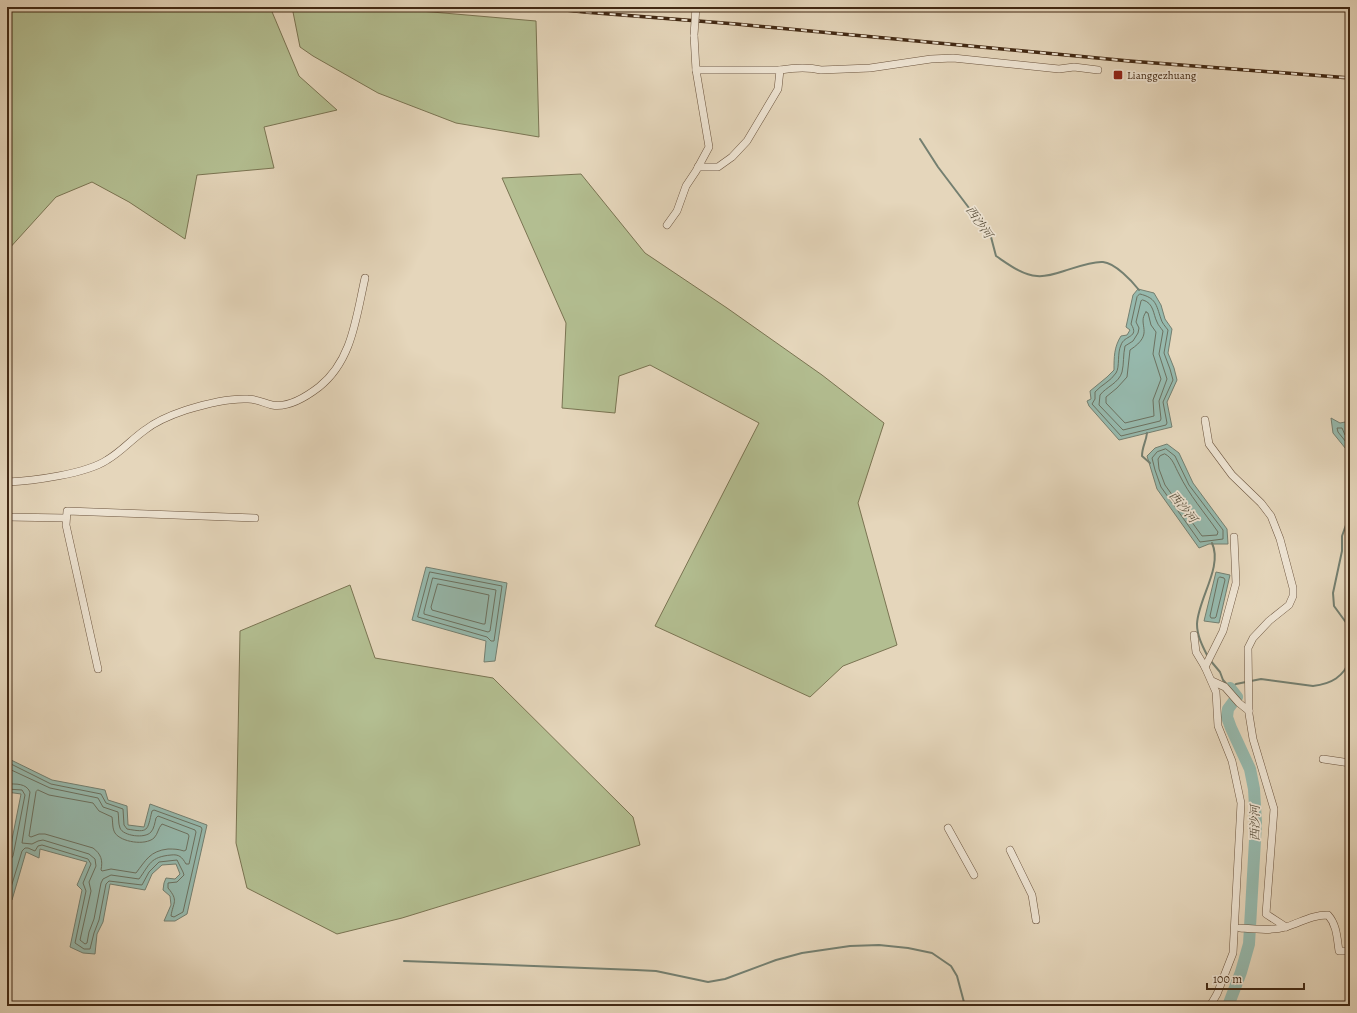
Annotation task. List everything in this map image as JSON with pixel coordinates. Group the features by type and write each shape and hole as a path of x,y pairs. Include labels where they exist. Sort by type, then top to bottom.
{"street":[{"path":"667,225 677,211 686,186 709,147 696,70 694,35 696,7"},
{"path":"696,70 780,70 800,68 820,70 870,68 931,59 953,58 1059,69 1074,66 1098,70"},
{"path":"698,167 718,167 732,157 747,141 778,89 780,70"},
{"path":"7,482 43,479 89,468 106,461 122,450 145,430 184,410 205,404 250,398 273,405 286,405 300,400 319,387 336,371 346,354 365,278"},
{"path":"1205,420 1209,444 1232,475 1261,503 1271,516 1280,539 1293,588 1293,596 1289,605 1268,621 1253,638 1248,648 1248,711 1253,739 1274,809 1266,914 1286,927"},
{"path":"98,669 66,525 67,511 255,518"},
{"path":"7,517 66,518"},
{"path":"1205,667 1224,631 1236,583 1234,537"},
{"path":"1194,635 1196,652 1205,667 1216,692 1218,726 1232,762 1241,803 1233,952 1210,1006"},
{"path":"1212,682 1225,687 1238,703 1248,711"},
{"path":"1322,759 1350,763"},
{"path":"948,828 974,875"},
{"path":"1010,850 1032,895 1036,920"},
{"path":"1240,928 1262,930 1286,927 1304,919 1318,915 1328,915 1336,927 1339,951 1350,951"}],"green space":[{"path":"7,7 270,7 299,76 337,110 264,127 274,168 197,175 185,239 129,202 92,182 56,197 7,251"},
{"path":"292,7 374,7 536,21 539,137 456,123 378,93 300,47"},
{"path":"581,174 645,253 727,308 822,375 884,423 858,503 897,645 843,666 810,697 655,626 759,423 650,365 619,376 615,413 562,408 566,323 502,178"},
{"path":"350,585 375,658 493,678 633,817 640,845 402,918 337,934 247,888 236,843 240,631"}],"water":[{"path":"1138,289 1154,293 1161,305 1165,319 1172,329 1168,353 1177,380 1167,402 1172,427 1119,440 1089,406 1087,401 1091,399 1090,391 1114,370 1114,356 1116,348 1121,336 1127,335 1130,330 1126,327 1133,295"},
{"path":"1331,418 1340,423 1345,422 1350,437 1350,454 1333,433"},
{"path":"1167,444 1179,453 1193,483 1227,529 1228,544 1209,544 1199,548 1157,489 1147,456 1155,448"},
{"path":"426,567 507,583 495,661 484,662 486,641 412,620"},
{"path":"1216,572 1230,575 1219,623 1204,621"},
{"path":"7,758 52,780 105,790 108,800 127,806 128,825 144,827 150,804 207,825 187,914 175,921 164,921 171,905 170,896 163,890 164,883 166,878 175,879 180,874 176,864 162,865 152,874 145,890 110,884 103,922 97,934 95,954 83,953 70,947 82,890 77,885 87,862 40,849 39,858 26,852 12,900 7,899 7,865 21,794 7,792"}],"waterway":[{"name":"西沙河","path":"920,139 938,167 991,237 996,256 1010,266 1026,274 1047,276 1088,264 1103,262 1108,263 1118,269 1128,277 1139,290"},
{"name":"西沙河","path":"1147,433 1142,456 1150,463"},
{"path":"1350,521 1346,525 1342,536 1342,551 1333,593 1334,606 1350,628"},
{"name":"西沙河","path":"1208,657 1199,637 1197,624 1198,614 1212,573 1215,552 1212,543"},
{"path":"1251,681 1261,679 1313,686 1320,685 1331,681 1340,675 1344,671 1350,659"},
{"name":"西沙河","path":"1210,660 1230,688 1236,684 1246,682"},
{"name":"西沙河","path":"1228,1006 1241,972 1249,944 1256,823 1254,789 1250,769 1227,717 1228,709 1237,697 1230,688"},
{"path":"404,961 656,971 708,982 725,979 776,960 802,953 850,946 879,945 908,948 932,953 951,966 957,976 965,1006"}],"railway":[{"path":"538,7 1129,61 1350,78"}],"place":[{"name":"Lianggezhuang","path":"1118,75"}]}
